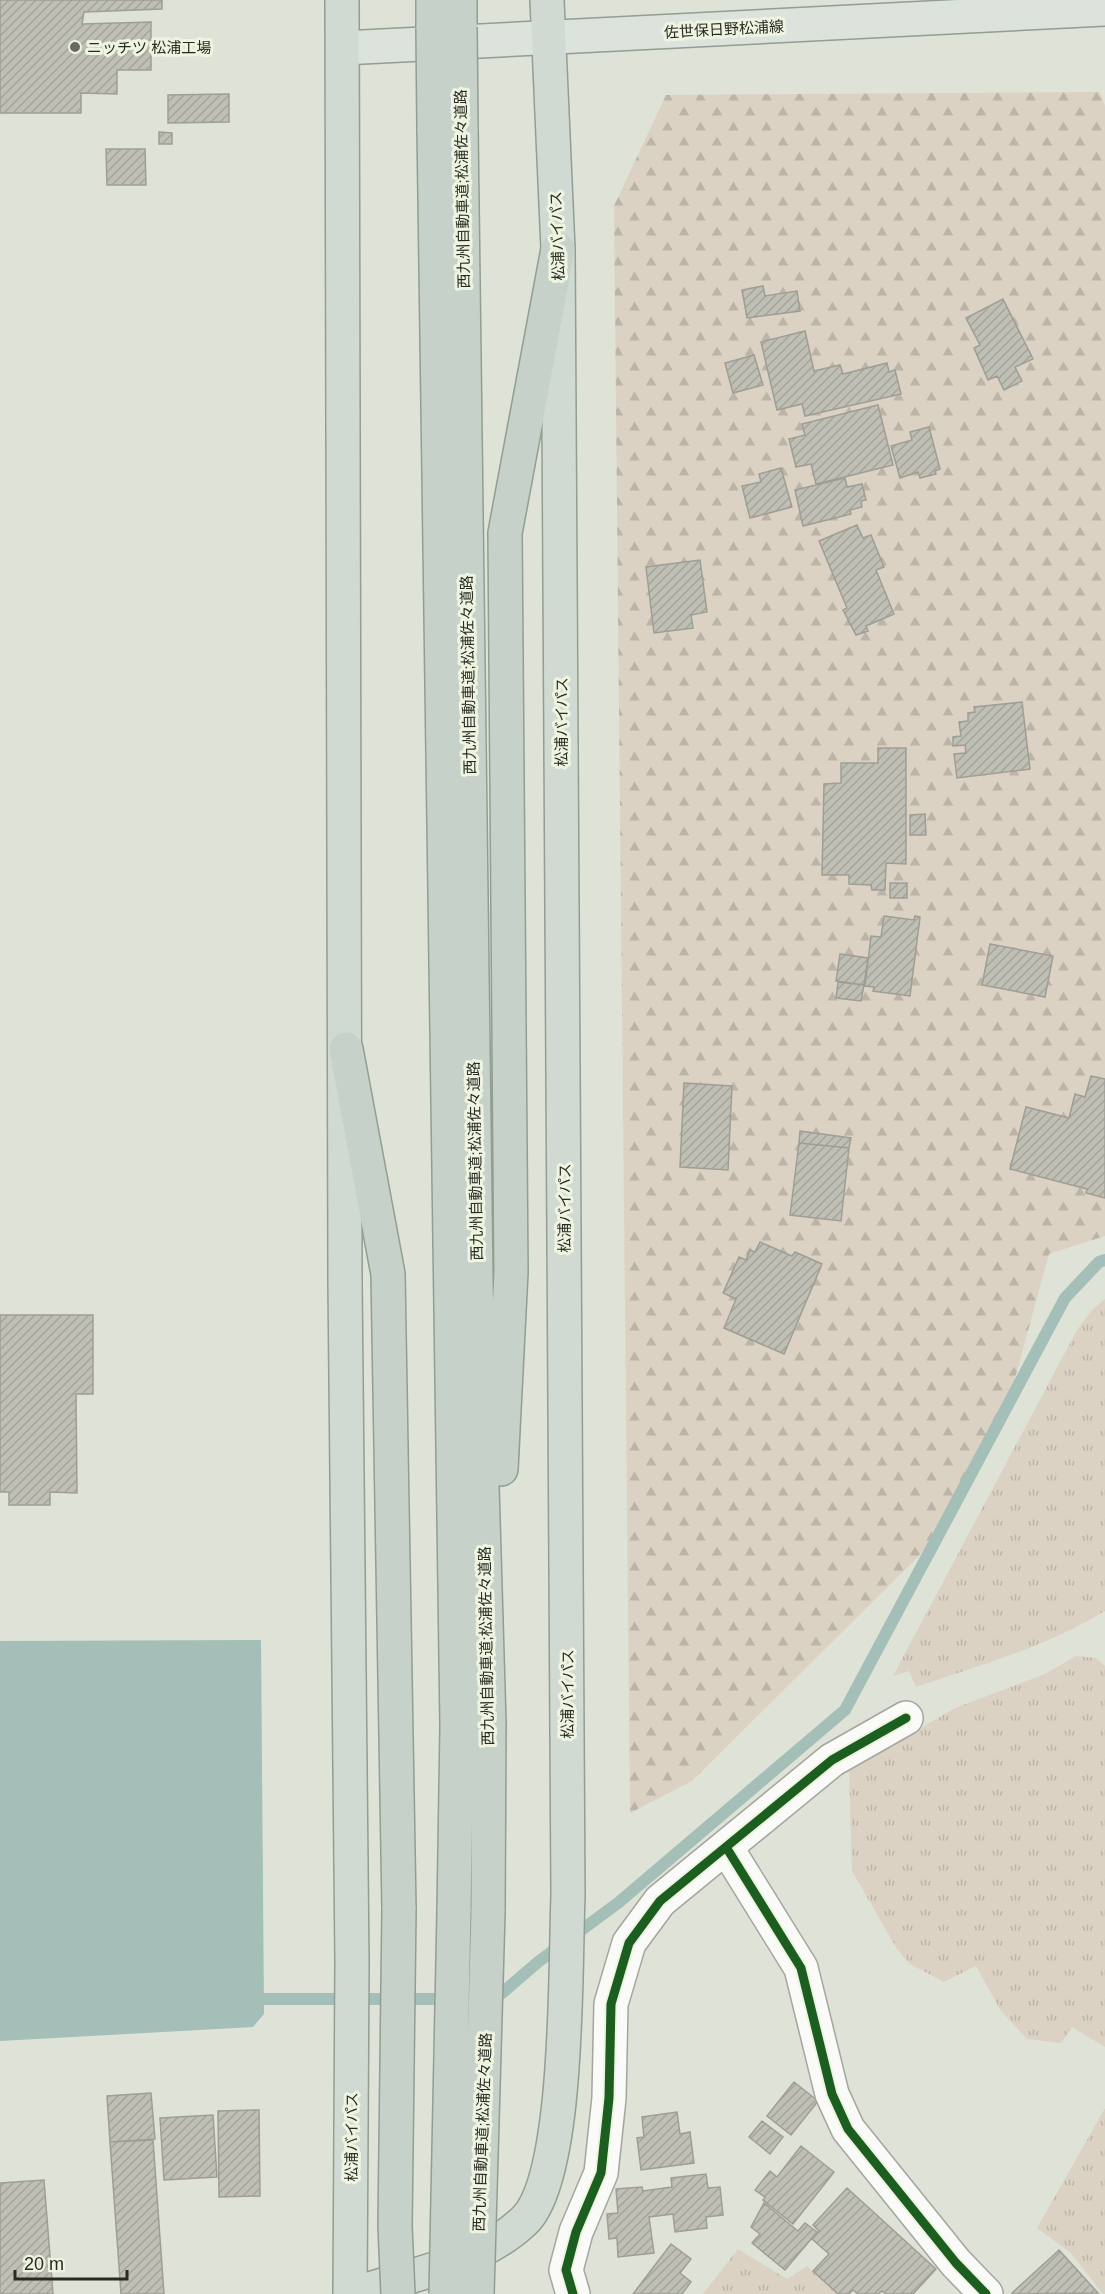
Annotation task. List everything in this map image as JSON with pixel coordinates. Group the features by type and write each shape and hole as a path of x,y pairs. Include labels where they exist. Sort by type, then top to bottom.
{"highway":[{"name":"松浦バイパス","path":"342,0 352,2294 464,2257 498,2241 526,2220 543,2191 552,2157 558,2117 568,1896 558,249 547,0"},
{"name":"西九州自動車道;松浦佐々道路","path":"446,2294 457,1726 447,14"},
{"name":"西九州自動車道;松浦佐々道路","path":"447,128 489,1724 488,1912 477,2294"},
{"path":"489,1724 511,1272 505,533 558,249"},
{"path":"346,1049 388,1274 399,1909 395,2226 398,2294"}],"main road":[{"name":"佐世保日野松浦線","path":"343,48 1105,9"}],"street":[{"path":"573,2294 566,2270 576,2232 601,2173 609,2098 611,2004 629,1943 660,1901 832,1760 906,1718"},
{"path":"726,1847 801,1968 832,2094 848,2129 956,2263 986,2294"}],"green space":[{"path":"1100,92 1105,106 1105,1236 1049,1254 1011,1393 938,1537 692,1781 630,1813 614,206 666,95"},
{"path":"1105,1299 1105,1611 1083,1624 1036,1645 916,1687 909,1671 893,1676 1077,1330 1092,1310"},
{"path":"1076,1656 1096,1658 1105,1666 1105,2047 1072,2027 1061,2043 1027,2039 1001,2011 976,1966 944,1982 910,1964 897,1949 852,1871 849,1770 955,1708 1045,1674"},
{"path":"1105,2108 1105,2294 1103,2294 1071,2253 1037,2228"},
{"path":"738,2249 787,2279 807,2266 838,2294 703,2294"}],"water":[{"path":"261,1640 264,2014 253,2027 0,2041 0,1641"}],"building":[{"name":"ニッチツ 松浦工場","path":"0,0 162,0 162,9 84,12 82,24 151,22 151,70 117,70 117,94 81,93 81,113 0,113"},
{"path":"229,94 229,122 168,123 168,95"},
{"path":"159,132 172,133 172,144 159,144"},
{"path":"106,149 145,149 146,185 107,185"},
{"path":"763,286 765,296 797,291 800,311 747,318 742,290"},
{"path":"1003,299 1033,359 1015,367 1022,381 1004,390 997,376 988,380 974,348 980,345 966,318"},
{"path":"805,331 814,371 840,365 843,374 887,363 889,372 895,370 901,394 805,416 802,404 777,410 761,342"},
{"path":"754,355 763,385 733,393 725,363"},
{"path":"878,405 893,465 816,484 811,464 796,467 789,439 805,435 802,424"},
{"path":"929,427 940,469 935,471 936,474 920,478 918,472 900,478 891,446 912,440 910,432"},
{"path":"781,468 792,507 750,518 742,486 761,482 759,474"},
{"path":"845,478 847,487 862,484 866,500 861,501 862,507 850,510 851,514 803,526 795,490"},
{"path":"857,525 863,538 871,535 884,567 876,570 894,614 866,626 868,631 856,635 843,610 847,608 819,541"},
{"path":"700,560 707,612 691,615 693,628 654,633 646,567"},
{"path":"1022,702 1030,769 957,778 954,754 966,753 965,745 953,746 953,737 961,736 959,722 968,721 968,713 975,712 974,707"},
{"path":"878,748 906,748 906,864 886,863 885,890 872,890 871,885 849,884 849,875 822,875 824,784 841,783 841,763 878,763"},
{"path":"925,814 926,835 910,835 910,815"},
{"path":"890,883 907,883 907,898 890,898"},
{"path":"884,916 914,920 915,916 920,917 910,996 873,991 874,987 865,986 871,936 881,937"},
{"path":"990,944 1053,956 1045,997 982,985"},
{"path":"840,954 868,958 864,985 836,981"},
{"path":"838,982 864,985 861,1001 836,998"},
{"path":"1091,1076 1105,1079 1105,1198 1086,1193 1087,1189 1010,1169 1026,1107 1069,1118 1075,1094 1085,1097"},
{"path":"684,1083 732,1086 728,1170 680,1167"},
{"path":"800,1131 851,1138 849,1148 799,1143"},
{"path":"799,1143 849,1148 841,1221 790,1215"},
{"path":"760,1242 792,1256 795,1252 822,1264 784,1354 724,1328 736,1299 723,1293 739,1257 746,1260 750,1250 755,1252"},
{"path":"0,1315 93,1315 93,1394 76,1394 77,1493 50,1492 50,1505 9,1505 9,1492 0,1492"},
{"path":"794,2082 818,2101 791,2135 767,2116"},
{"path":"151,2093 155,2139 110,2142 107,2096"},
{"path":"259,2110 260,2196 219,2197 218,2111"},
{"path":"677,2112 680,2134 690,2132 694,2163 641,2170 637,2138 644,2137 642,2117"},
{"path":"213,2115 217,2177 164,2180 160,2118"},
{"path":"762,2121 783,2137 770,2154 749,2137"},
{"path":"153,2140 164,2294 121,2294 110,2142"},
{"path":"801,2146 834,2172 793,2224 763,2200 765,2197 755,2190 770,2171 777,2177"},
{"path":"706,2174 708,2188 720,2187 723,2215 706,2217 707,2228 675,2232 673,2214 649,2217 654,2253 618,2257 617,2238 609,2239 607,2214 618,2213 616,2189 642,2187 643,2191 672,2187 671,2178"},
{"path":"44,2180 53,2294 0,2294 0,2183"},
{"path":"847,2188 936,2269 913,2294 886,2294 882,2291 878,2294 858,2294 853,2290 849,2294 838,2294 813,2271 829,2254 812,2239 819,2231 813,2225"},
{"path":"764,2203 798,2231 805,2223 817,2232 785,2270 752,2243 760,2234 751,2227"},
{"path":"671,2244 691,2259 680,2273 691,2282 682,2294 633,2294"},
{"path":"1059,2250 1098,2293 1012,2293"}],"waterway":[{"path":"487,1995 502,1993 538,1962 618,1903 845,1710 1065,1298 1099,1262 1105,1260"},
{"path":"264,1999 452,1999"}],"cycle path":[{"path":"573,2294 566,2270 576,2232 601,2173 609,2098 611,2004 629,1943 660,1901 832,1760 906,1718"},
{"path":"726,1847 801,1968 832,2094 848,2129 956,2263 986,2294"}],"place":[{"name":"ニッチツ 松浦工場","path":"75,47"}]}
